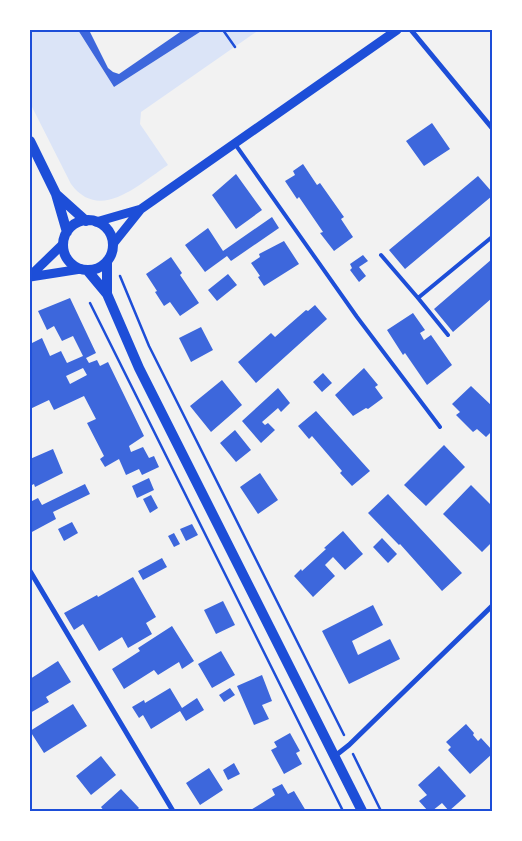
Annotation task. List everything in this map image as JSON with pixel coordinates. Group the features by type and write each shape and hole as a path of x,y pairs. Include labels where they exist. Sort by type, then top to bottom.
{"main road":[{"path":"30,141 56,194 67,232"},
{"path":"56,194 91,221 108,231 113,244 107,261 101,266 84,270"},
{"path":"91,221 72,226 67,232 63,244 67,260 73,266 84,270 107,294 139,368 248,588 362,811"},
{"path":"107,261 107,294"}],"street":[{"path":"113,244 141,209 398,30"},
{"path":"411,30 492,128"},
{"path":"91,221 141,209"},
{"path":"30,277 63,244"},
{"path":"30,277 84,270"},
{"path":"30,571 173,811"},
{"path":"335,756 349,745 492,606"}],"lane":[{"path":"235,144 357,317 440,427"},
{"path":"418,298 492,237"},
{"path":"381,255 448,335"}],"path":[{"path":"223,30 234,47"},
{"path":"120,274 150,346 344,735"},
{"path":"90,303 343,811"},
{"path":"352,753 381,811"}],"shaded area":[{"path":"30,30 78,30 114,87 203,30 259,30 141,112 140,124 168,165 120,196 107,200 94,200 82,195 71,184 30,103"}],"building":[{"path":"78,30 89,30 108,68 119,74 183,30 203,30 114,87"},
{"path":"432,123 450,149 424,166 406,141"},
{"path":"303,164 317,185 320,183 344,217 341,219 353,237 334,251 320,233 323,232 299,197 297,199 285,181 295,175 293,171"},
{"path":"236,174 262,210 236,229 212,195"},
{"path":"478,176 492,192 492,196 405,269 389,250"},
{"path":"272,217 279,228 231,261 227,256 205,272 185,245 208,228 223,251"},
{"path":"284,241 299,264 264,286 251,263 260,257 259,254"},
{"path":"363,255 368,261 359,267 366,276 359,282 350,270 352,268 350,264"},
{"path":"171,257 182,273 180,275 199,303 180,316 170,302 164,306 146,274"},
{"path":"492,259 492,298 453,332 434,309"},
{"path":"228,274 237,285 217,301 208,290"},
{"path":"70,298 96,353 86,358 89,363 97,360 100,366 108,362 144,436 129,446 131,452 143,447 149,458 154,456 159,467 142,475 139,469 126,475 119,459 105,467 100,459 104,456 87,423 96,419 84,396 54,410 49,400 30,409 30,344 42,338 50,356 61,351 67,363 83,356 73,336 62,341 54,326 47,330 38,311","holes":["83,368 87,375 70,384 66,376"]},
{"path":"315,305 327,319 256,383 238,362 271,333 275,337 306,310 308,311"},
{"path":"413,313 425,330 420,333 424,340 431,335 452,365 427,385 405,353 403,355 387,330"},
{"path":"201,327 213,350 191,362 179,338"},
{"path":"364,368 378,385 375,387 383,398 368,409 366,408 353,416 335,395"},
{"path":"323,373 332,383 322,392 313,382"},
{"path":"222,380 242,405 211,432 190,406"},
{"path":"471,386 492,406 492,431 486,437 477,429 473,432 456,415 460,412 452,404"},
{"path":"278,388 290,403 281,412 278,408 262,422 265,425 268,423 275,430 261,443 242,421"},
{"path":"316,411 370,471 352,486 340,473 342,471 312,436 309,439 298,426"},
{"path":"235,430 251,450 236,462 220,443"},
{"path":"444,445 465,467 426,506 404,485"},
{"path":"53,449 63,473 35,487 34,484 30,486 30,459"},
{"path":"260,473 278,500 258,514 240,487"},
{"path":"149,478 154,490 137,498 132,486"},
{"path":"85,484 90,494 53,512 56,519 30,533 30,502 38,498 42,505"},
{"path":"471,485 492,506 492,542 482,552 443,514"},
{"path":"388,494 462,573 442,591 400,544 368,513"},
{"path":"151,495 158,508 150,513 143,499"},
{"path":"72,522 78,533 64,541 58,529"},
{"path":"192,524 198,535 186,541 180,529"},
{"path":"343,531 363,554 345,570 333,557 325,565 335,576 313,597 294,576 326,549 324,548"},
{"path":"174,533 180,544 174,547 168,536"},
{"path":"382,538 397,554 388,563 373,547"},
{"path":"162,558 167,567 143,580 138,571"},
{"path":"133,577 156,617 146,623 152,634 128,648 122,637 99,651 83,624 74,630 64,613 97,595 98,597"},
{"path":"223,601 235,625 216,634 204,610"},
{"path":"373,605 383,625 352,641 358,655 390,639 400,659 349,684 322,631"},
{"path":"172,626 194,661 182,669 179,662 158,675 154,670 124,689 112,669 140,651 138,648"},
{"path":"221,651 235,675 212,688 198,664"},
{"path":"58,661 71,682 46,697 49,702 30,713 30,679"},
{"path":"262,675 272,701 262,705 269,719 254,725 237,686"},
{"path":"170,688 182,708 197,698 204,710 186,721 180,711 151,729 143,715 139,718 132,707 144,700 145,703"},
{"path":"230,688 235,695 224,702 219,695"},
{"path":"73,704 87,726 44,753 30,731"},
{"path":"466,724 478,741 481,738 492,750 492,754 470,774 448,750 451,747 446,742"},
{"path":"290,733 300,751 296,753 302,764 284,774 271,750 277,747 274,742"},
{"path":"101,756 116,775 91,795 76,776"},
{"path":"234,763 240,774 228,780 223,770"},
{"path":"439,766 466,796 449,811 442,803 432,811 428,811 419,801 427,795 418,785"},
{"path":"209,768 223,790 200,805 186,783"},
{"path":"282,784 288,794 294,791 306,811 249,811 275,795 272,789"},
{"path":"121,789 139,808 136,811 104,811 101,807"}]}
